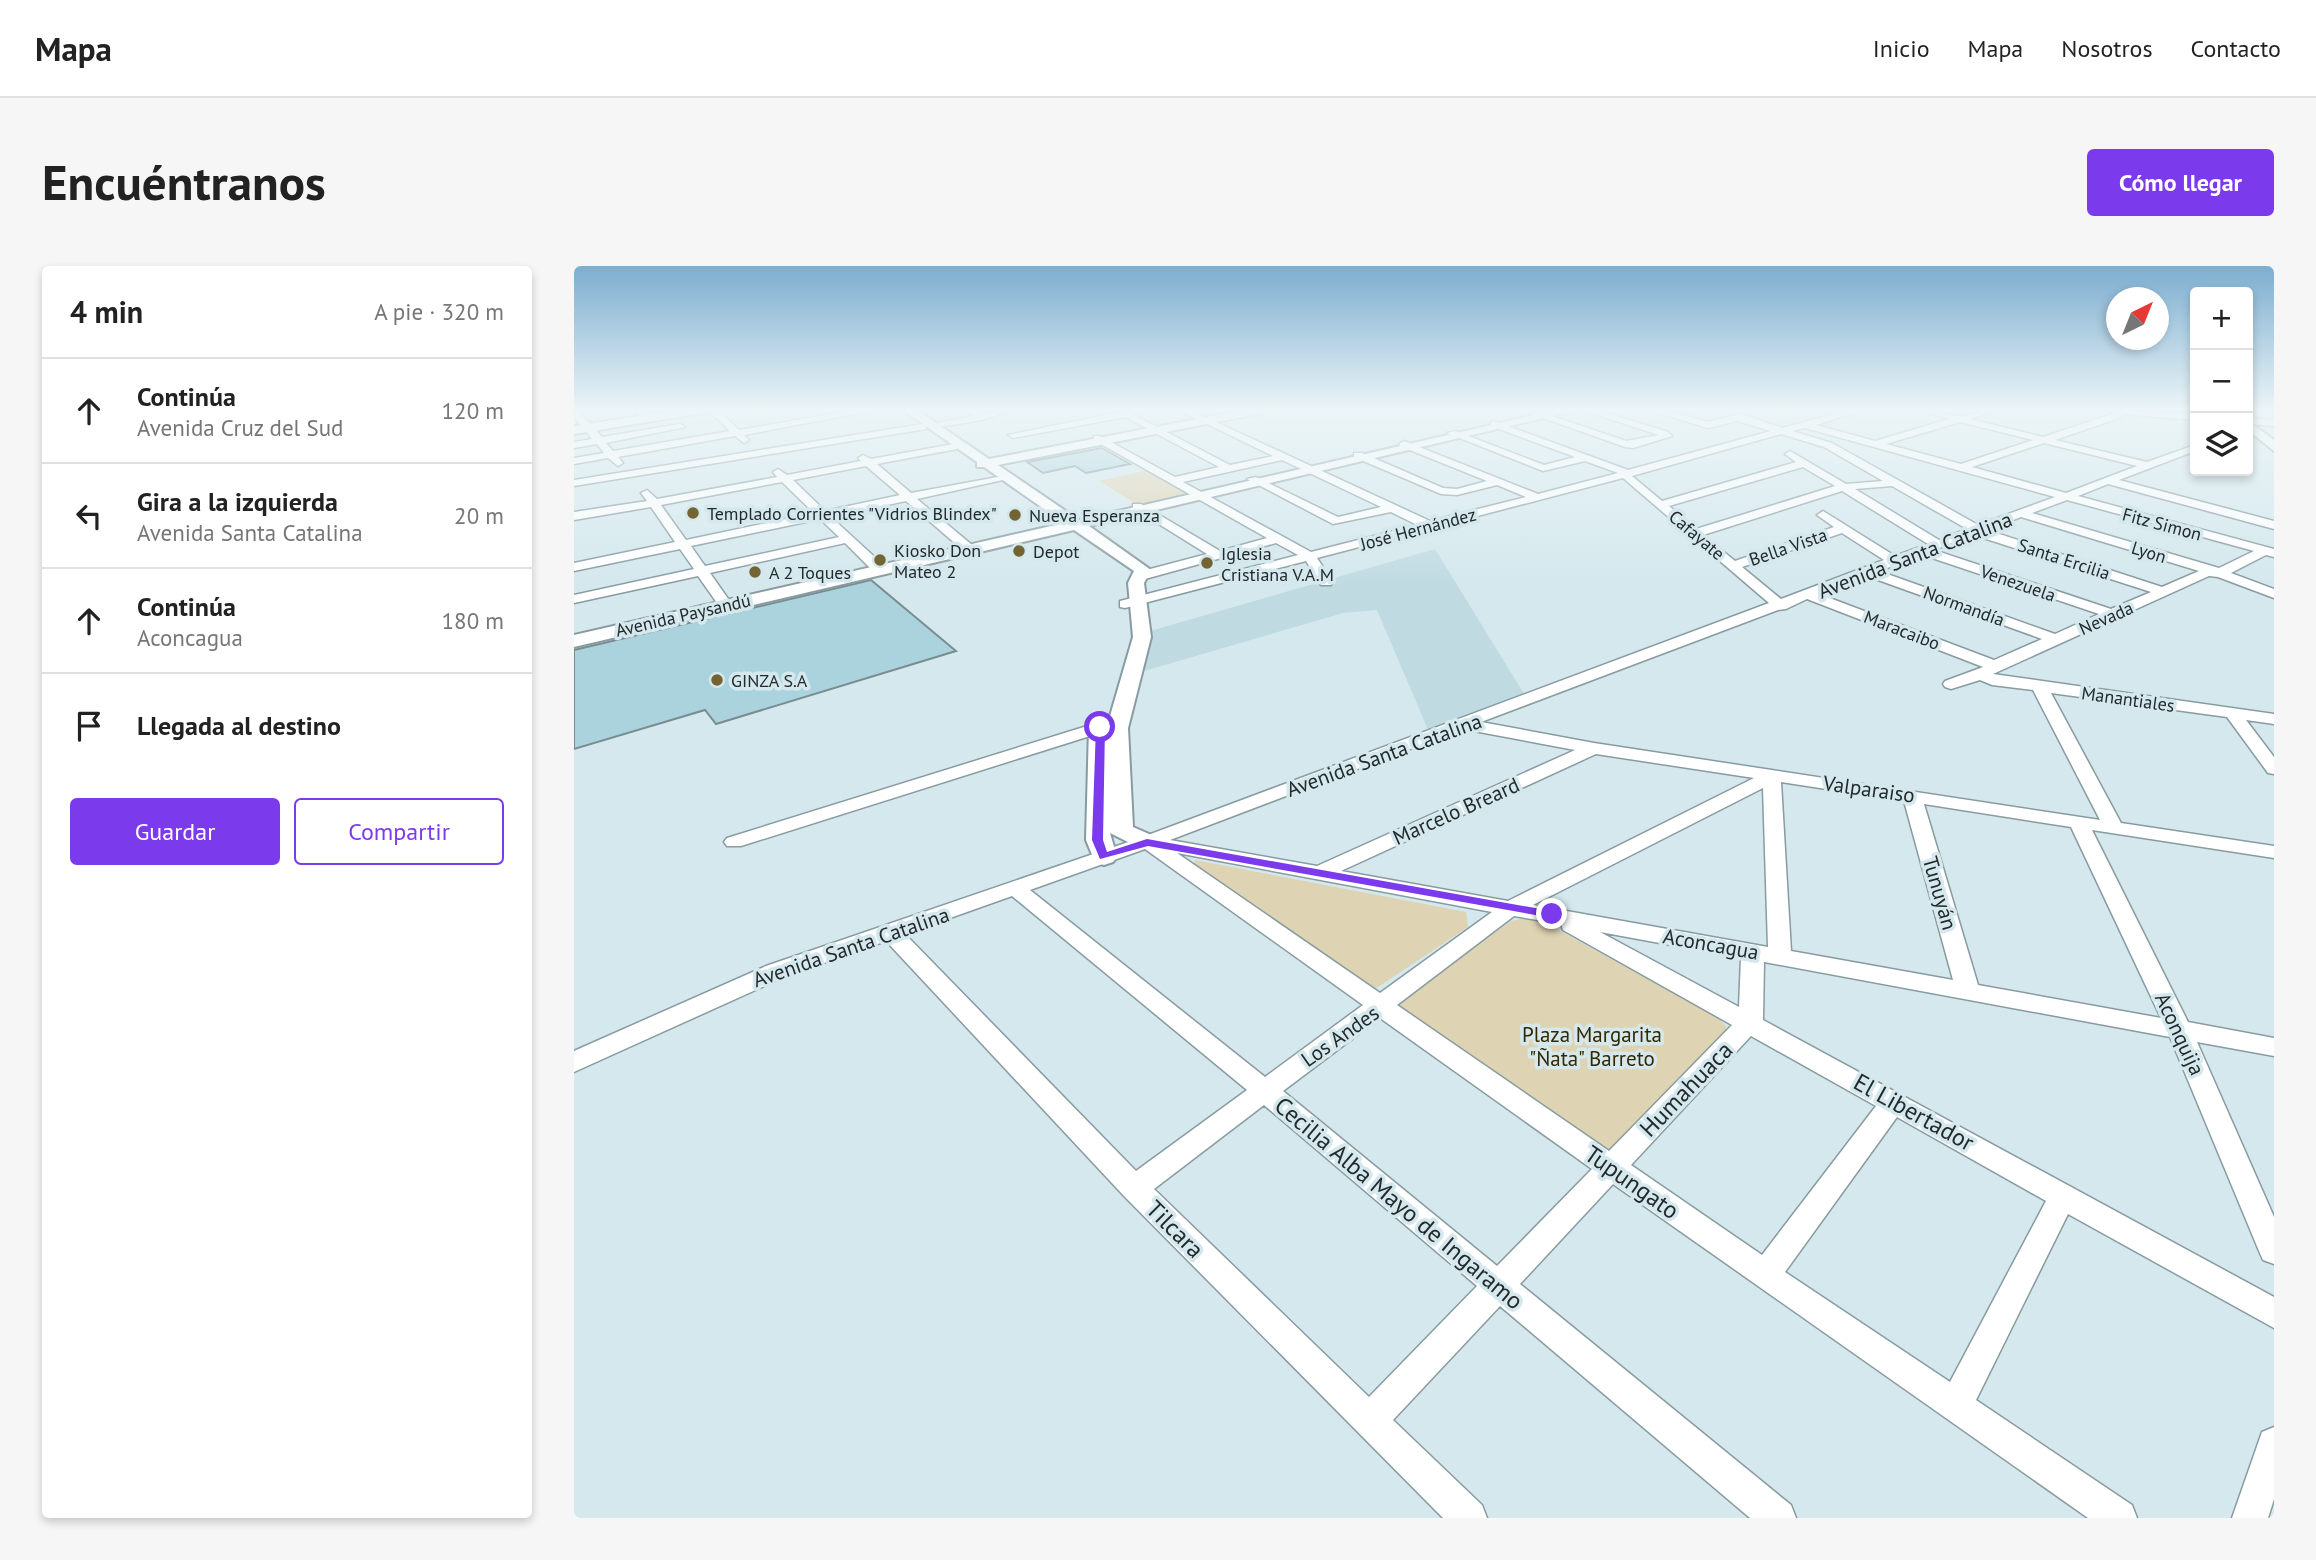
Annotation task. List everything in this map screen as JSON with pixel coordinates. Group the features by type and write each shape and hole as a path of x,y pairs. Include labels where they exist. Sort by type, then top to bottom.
{"main road":[{"path":"989,468 999,478 1143,570 1136,583 1126,636 1100,727 1098,840 1104,857"},
{"path":"992,468 1069,523 1128,571 1124,582 1142,638 1117,728 1121,831 1147,842"},
{"name":"Avenida Paysandú","path":"574,638 1308,469"},
{"name":"Avenida Paysandú","path":"574,638 722,600 966,546"}],"street":[{"path":"625,468 636,475 722,600"},
{"path":"574,483 675,468"},
{"path":"774,468 875,565"},
{"path":"574,516 837,468"},
{"path":"876,468 966,546"},
{"path":"1153,468 1310,557 1326,582"},
{"path":"1175,480 1226,468"},
{"path":"1389,468 1441,491 1457,492 1497,482"},
{"path":"1464,468 1536,497"},
{"name":"Cafayate","path":"1614,468 1627,474 1781,606"},
{"name":"José Hernández","path":"1132,602 1648,468"},
{"path":"1661,505 1786,468"},
{"path":"1813,468 1938,545"},
{"name":"Santa Ercilia","path":"1868,468 1976,531 2165,592"},
{"name":"Fitz Simon","path":"1961,468 2268,552"},
{"name":"Avenida Santa Catalina","path":"574,1062 764,976 1017,890 1465,725 2142,468"},
{"path":"1308,469 1430,526"},
{"path":"574,567 999,478"},
{"path":"1255,480 1337,521 1393,508"},
{"path":"2108,481 2274,525"},
{"path":"1695,533 1844,487 1893,483"},
{"path":"1140,507 1218,555"},
{"name":"Lyon","path":"2022,514 2220,573 2274,594"},
{"path":"1823,515 1895,562"},
{"name":"Bella Vista","path":"1732,566 1843,528"},
{"path":"574,599 848,538"},
{"path":"1140,576 1278,539"},
{"name":"Venezuela","path":"1924,551 2112,614"},
{"name":"Nevada","path":"1951,684 1988,671 2207,572 2220,573 2268,552"},
{"name":"Normandía","path":"1869,572 2058,640"},
{"name":"Maracaibo","path":"1810,595 1988,671"},
{"name":"Manantiales","path":"1988,671 1992,680 2274,719"},
{"path":"2039,686 2114,827"},
{"path":"2232,713 2274,769"},
{"name":"Valparaiso","path":"1465,725 1772,776 2114,827 2270,857"},
{"path":"734,842 1100,727"},
{"name":"Marcelo Breard","path":"1319,873 1594,748"},
{"path":"1512,907 1772,776 1780,956"},
{"name":"Tunuyán","path":"1912,795 1968,991"},
{"name":"Aconquija","path":"2078,822 2180,1031 2274,1251"},
{"name":"Aconcagua","path":"1147,842 2274,1047"},
{"name":"Tupungato","path":"1147,842 1765,1275 2119,1518"},
{"name":"Cecilia Alba Mayo de Ingaramo","path":"1017,890 1264,1090 1497,1287 1778,1518"},
{"name":"Los Andes","path":"1134,1188 1512,907"},
{"name":"El Libertador","path":"1552,914 1751,1021 2274,1313"},
{"name":"Tilcara","path":"890,932 1134,1188 1469,1518"},
{"path":"1751,1021 1753,951"},
{"name":"Humahuaca","path":"1370,1420 1751,1021"},
{"path":"1765,1275 1894,1101"},
{"path":"1956,1405 2063,1196"},
{"path":"2250,1518 2272,1456"}],"shaded area":[{"path":"1435,549 1526,697 1429,732 1377,610 1343,613 1141,672 1150,631"}],"green space":[{"path":"1151,469 1193,491 1138,505 1099,481"},
{"path":"1195,860 1466,912 1468,927 1372,991 1192,869"},
{"name":"Plaza Margarita \"Ñata\" Barreto","path":"1526,918 1542,921 1717,1017 1726,1026 1726,1034 1615,1149 1603,1153 1396,1009 1398,1003 1511,921"}],"building":[{"path":"1036,468 1064,468 1043,473"},
{"path":"1079,468 1108,468 1086,473"},
{"name":"GINZA S.A","path":"871,580 956,651 716,724 705,710 574,749 574,650"}],"place":[{"name":"Templado Corrientes \"Vidrios Blindex\"","path":"693,513"},
{"name":"Nueva Esperanza","path":"1015,515"},
{"name":"Depot","path":"1019,551"},
{"name":"Kiosko Don Mateo 2","path":"880,560"},
{"name":"Iglesia Cristiana V.A.M","path":"1207,563"},
{"name":"A 2 Toques","path":"755,572"},
{"name":"GINZA S.A","path":"717,680"}],"route":[{"path":"1100,727 1098,840 1104,857 1147,842 1552,914"}]}
